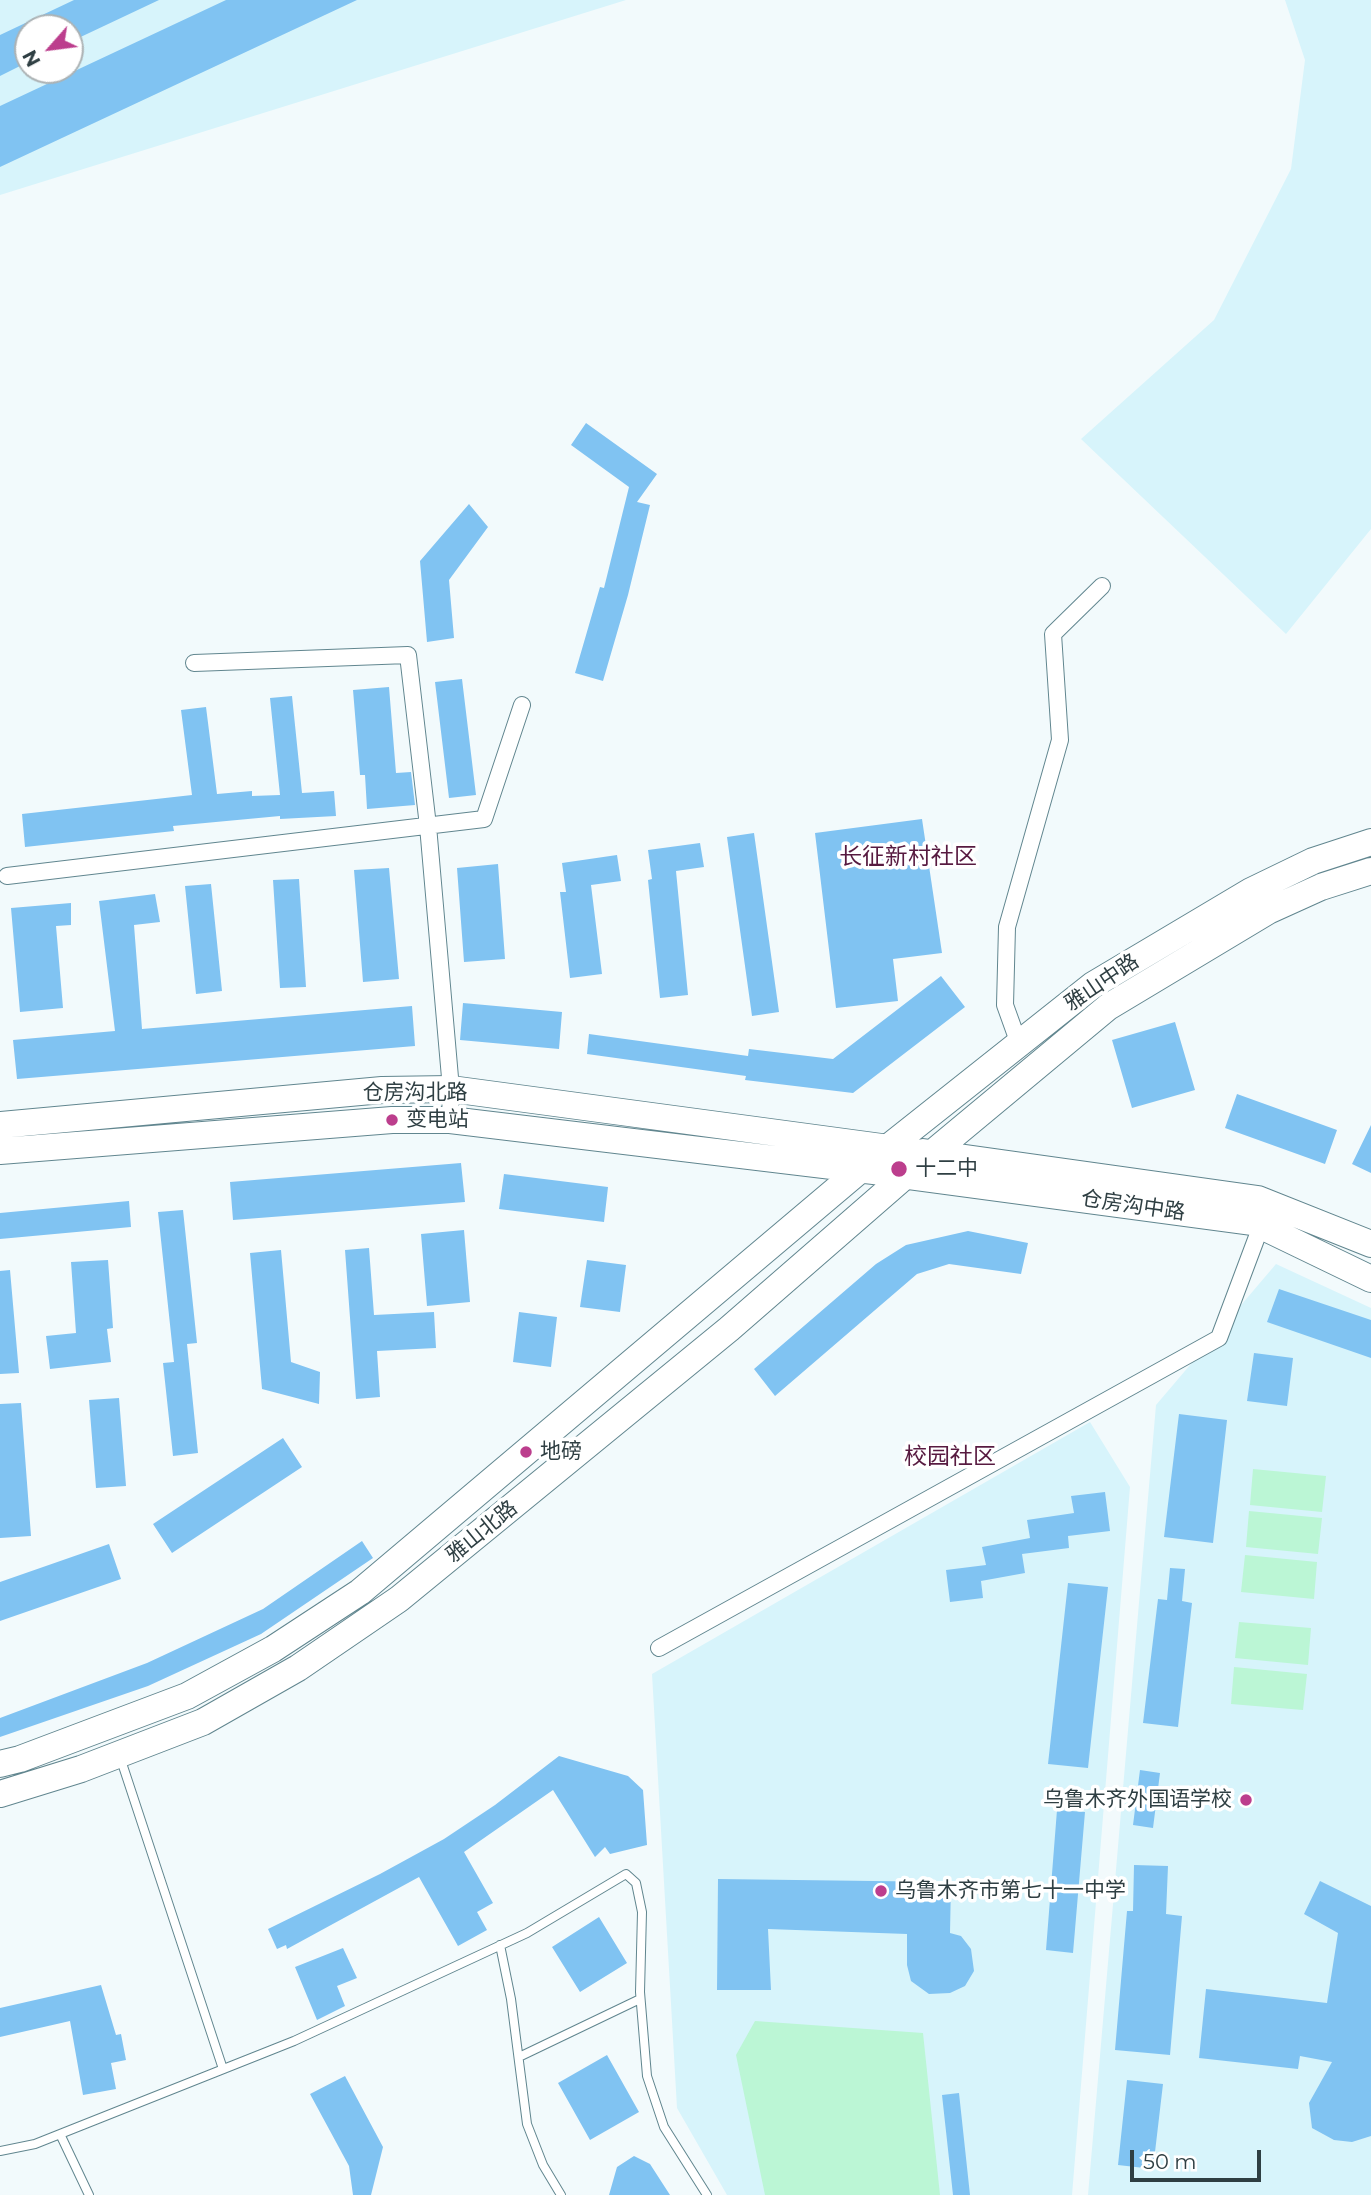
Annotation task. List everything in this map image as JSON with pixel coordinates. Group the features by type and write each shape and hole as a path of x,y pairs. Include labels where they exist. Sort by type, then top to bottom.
{"main road":[{"name":"雅山中路","path":"897,1161 1019,1044 1093,985 1251,891 1313,861 1371,842"},
{"name":"雅山中路","path":"897,1161 1108,1007 1268,911 1321,887 1371,870"},
{"name":"仓房沟北路","path":"0,1125 382,1090 451,1089 897,1161"},
{"name":"仓房沟北路","path":"0,1150 393,1119 450,1120 897,1161"},
{"name":"仓房沟中路","path":"897,1161 1253,1222 1265,1214 1371,1244"},
{"name":"雅山北路","path":"0,1794 203,1723 298,1668 399,1599 729,1329 897,1161"},
{"name":"雅山北路","path":"0,1764 20,1759 187,1696 273,1648 360,1592 897,1161"},
{"name":"仓房沟中路","path":"1265,1214 1371,1279"}],"street":[{"path":"1019,1044 1005,1005 1007,927 1060,740 1053,634 1102,586"},
{"path":"194,663 408,655 428,826 451,1089 450,1120"},
{"path":"7,876 484,819 522,705"},
{"path":"659,1648 1219,1338 1265,1214"}],"lane":[{"path":"119,1754 223,2069"},
{"path":"0,2151 35,2144 294,2041 527,1933 626,1874 636,1883 642,1912 640,1998 647,2076 664,2127 707,2195"},
{"path":"500,1945 511,1999 527,2124 543,2165 561,2195"},
{"path":"519,2057 640,1998"},
{"path":"60,2134 89,2195"}],"shaded area":[{"path":"0,0 626,0 0,195"},
{"path":"1285,0 1371,0 1371,529 1286,634 1081,439 1214,320 1291,169 1305,60"},
{"name":"乌鲁木齐外国语学校","path":"1276,1264 1371,1308 1371,2195 1088,2195 1156,1405"},
{"name":"乌鲁木齐市第七十一中学","path":"1090,1422 1130,1487 1072,2195 727,2195 677,2108 652,1674"}],"green space":[{"path":"1253,1469 1326,1476 1322,1512 1250,1505"},
{"path":"1249,1511 1322,1518 1318,1554 1246,1547"},
{"path":"1245,1555 1317,1562 1314,1599 1241,1592"},
{"path":"1239,1622 1311,1628 1308,1665 1235,1658"},
{"path":"1234,1667 1307,1674 1303,1710 1231,1704"},
{"path":"755,2021 923,2033 940,2195 765,2195 736,2055"}],"building":[{"path":"74,0 159,0 84,35 84,14 44,14"},
{"path":"226,0 357,0 0,167 0,106 47,84 84,84 84,67"},
{"path":"14,28 14,69 0,76 0,35"},
{"path":"586,423 657,474 637,502 650,505 603,681 575,673 600,587 604,588 629,487 571,445"},
{"path":"469,504 488,527 449,580 454,638 427,642 420,561"},
{"path":"462,679 476,795 449,798 435,682"},
{"path":"389,687 396,773 411,772 415,805 367,809 365,775 360,775 353,690"},
{"path":"292,696 302,793 334,791 336,816 280,819 280,816 173,826 174,831 25,847 22,814 192,795 181,710 206,707 217,794 252,791 252,796 280,795 270,698"},
{"path":"922,819 942,953 893,959 898,1001 836,1008 815,833"},
{"path":"754,833 779,1012 752,1016 727,837"},
{"path":"700,843 704,867 676,871 688,995 660,998 648,880 652,879 648,850"},
{"path":"617,855 621,881 591,885 602,974 570,978 560,892 566,892 562,863"},
{"path":"498,864 505,959 464,962 457,868"},
{"path":"389,868 399,979 363,982 354,870"},
{"path":"299,879 306,987 280,988 273,880"},
{"path":"211,884 222,991 196,994 185,886"},
{"path":"155,894 160,922 134,925 142,1029 412,1006 415,1046 17,1079 13,1040 115,1031 99,901"},
{"path":"71,903 71,925 56,926 63,1008 20,1012 11,908"},
{"path":"941,976 965,1007 853,1093 745,1080 746,1076 587,1054 589,1034 748,1056 749,1049 833,1059"},
{"path":"463,1003 562,1012 559,1049 460,1040"},
{"path":"1175,1022 1195,1090 1132,1108 1112,1040"},
{"path":"1237,1094 1337,1130 1325,1164 1225,1128"},
{"path":"1371,1125 1371,1173 1352,1164"},
{"path":"461,1163 465,1202 233,1220 230,1182"},
{"path":"504,1174 608,1187 604,1222 499,1209"},
{"path":"129,1201 131,1227 0,1239 0,1213"},
{"path":"183,1210 197,1343 187,1344 198,1453 173,1456 163,1363 174,1362 158,1212"},
{"path":"464,1230 470,1302 427,1306 421,1234"},
{"path":"968,1231 1028,1243 1021,1274 949,1264 917,1274 775,1396 754,1369 876,1264 906,1245"},
{"path":"369,1248 374,1315 434,1312 436,1348 377,1351 380,1397 356,1399 345,1250"},
{"path":"281,1250 291,1362 320,1372 319,1404 262,1389 250,1253"},
{"path":"108,1260 113,1328 107,1329 111,1362 50,1369 46,1336 76,1333 71,1262"},
{"path":"587,1260 626,1265 620,1312 580,1307"},
{"path":"10,1270 19,1373 0,1374 0,1271"},
{"path":"1279,1289 1371,1320 1371,1358 1267,1322"},
{"path":"519,1312 557,1317 551,1367 513,1362"},
{"path":"1254,1353 1293,1358 1287,1406 1247,1401"},
{"path":"119,1398 126,1486 96,1488 89,1400"},
{"path":"21,1403 31,1536 0,1538 0,1404"},
{"path":"1179,1414 1227,1420 1213,1543 1164,1537"},
{"path":"283,1438 302,1467 172,1553 153,1524"},
{"path":"1105,1492 1110,1531 1068,1536 1069,1548 1022,1554 1025,1573 981,1581 983,1598 950,1602 946,1570 986,1565 982,1547 1030,1538 1027,1520 1074,1513 1071,1496"},
{"path":"362,1541 373,1558 261,1634 148,1686 0,1737 0,1718 147,1663 263,1609"},
{"path":"109,1544 121,1579 0,1621 0,1582"},
{"path":"1170,1568 1185,1569 1182,1601 1192,1603 1178,1727 1143,1723 1158,1599 1167,1600"},
{"path":"1068,1583 1108,1587 1088,1768 1048,1764"},
{"path":"559,1756 628,1776 643,1790 647,1845 610,1854 605,1847 595,1857 553,1790 464,1852 493,1903 477,1912 487,1930 458,1946 419,1877 287,1949 286,1945 277,1949 268,1929 444,1839 495,1805"},
{"path":"1140,1770 1160,1773 1153,1828 1133,1825"},
{"path":"1057,1810 1085,1812 1073,1953 1046,1950"},
{"path":"1134,1865 1168,1866 1166,1914 1182,1916 1170,2055 1115,2050 1127,1911 1133,1911"},
{"path":"718,1879 951,1882 950,1933 961,1936 971,1949 974,1971 965,1986 950,1993 929,1994 911,1981 907,1965 907,1934 768,1929 771,1990 717,1990"},
{"path":"1320,1881 1371,1906 1371,2136 1352,2142 1334,2140 1312,2128 1309,2103 1332,2062 1300,2056 1298,2069 1199,2058 1206,1989 1327,2003 1338,1933 1304,1914"},
{"path":"599,1917 627,1963 580,1992 552,1947"},
{"path":"343,1948 357,1978 337,1986 345,2006 317,2020 295,1967"},
{"path":"101,1985 116,2035 121,2034 126,2060 111,2063 116,2089 83,2095 70,2021 0,2037 0,2008"},
{"path":"607,2055 639,2112 590,2140 558,2083"},
{"path":"345,2076 383,2147 371,2195 353,2195 349,2166 310,2094"},
{"path":"1127,2080 1163,2084 1153,2169 1118,2165"},
{"path":"959,2093 970,2195 953,2195 942,2095"},
{"path":"634,2156 650,2164 670,2195 609,2195 617,2167"}],"place":[{"name":"变电站","path":"392,1120"},
{"name":"十二中","path":"899,1169"},
{"name":"地磅","path":"526,1452"},
{"name":"乌鲁木齐外国语学校","path":"1246,1800"},
{"name":"乌鲁木齐市第七十一中学","path":"881,1891"}],"district":[{"name":"长征新村社区","path":"908,857"},
{"name":"校园社区","path":"950,1457"}]}
